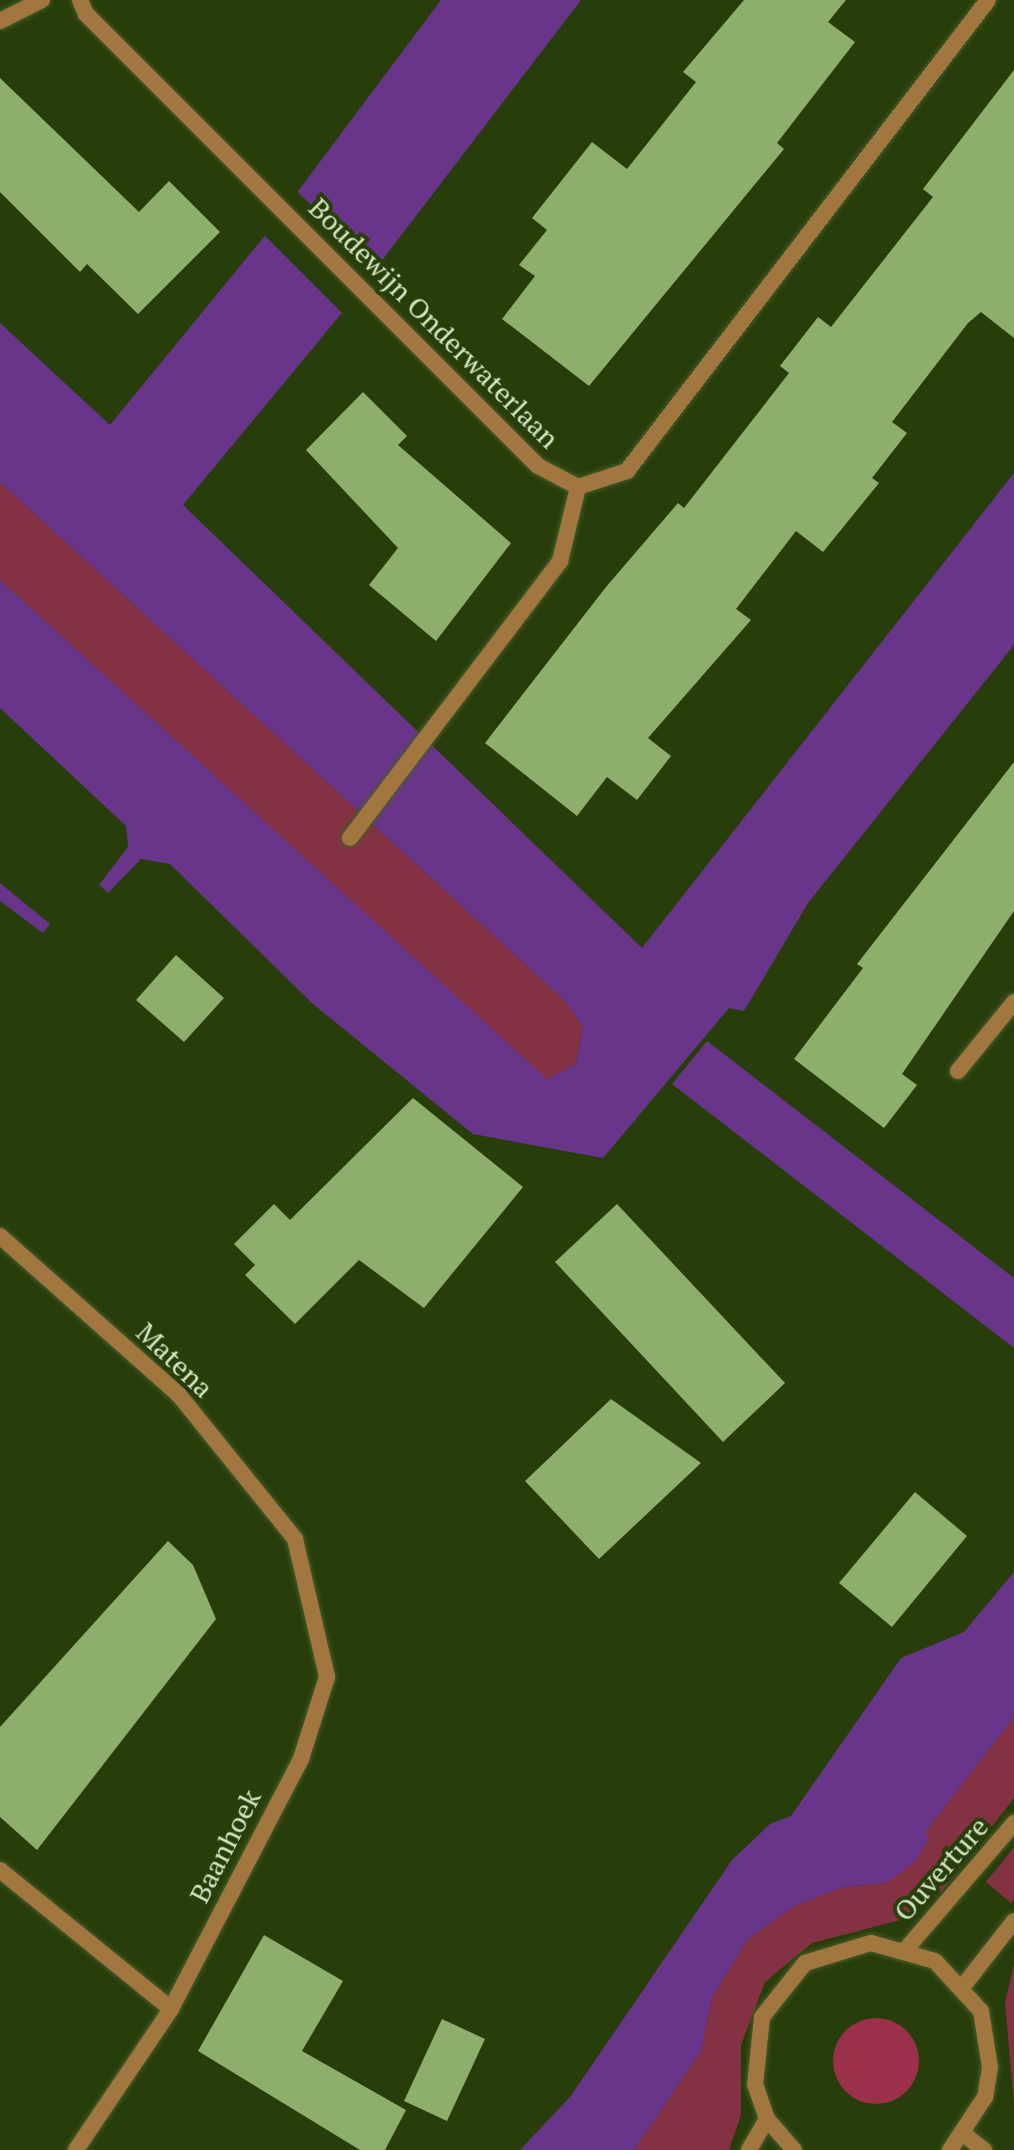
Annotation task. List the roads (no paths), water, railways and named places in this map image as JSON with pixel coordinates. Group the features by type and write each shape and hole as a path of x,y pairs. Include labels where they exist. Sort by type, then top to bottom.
{"street":[{"path":"0,21 42,0"},
{"name":"Boudewijn Onderwaterlaan","path":"80,0 86,14 538,466 578,487"},
{"path":"350,838 560,561 578,487 627,471 988,0"},
{"path":"958,1071 1014,1002"},
{"name":"Matena","path":"0,1236 179,1395 295,1539"},
{"name":"Baanhoek","path":"76,2150 171,2009 301,1759 327,1677 295,1539"},
{"name":"Ouverture","path":"907,1948 1014,1823"},
{"path":"0,1870 171,2009"},
{"path":"964,1985 1014,1921"},
{"path":"794,2150 767,2119 753,2050 779,1986 837,1948 907,1948 964,1985 981,2011 990,2067 966,2136 950,2150"},
{"path":"749,2150 767,2119"},
{"path":"966,2136 984,2150"}]}
